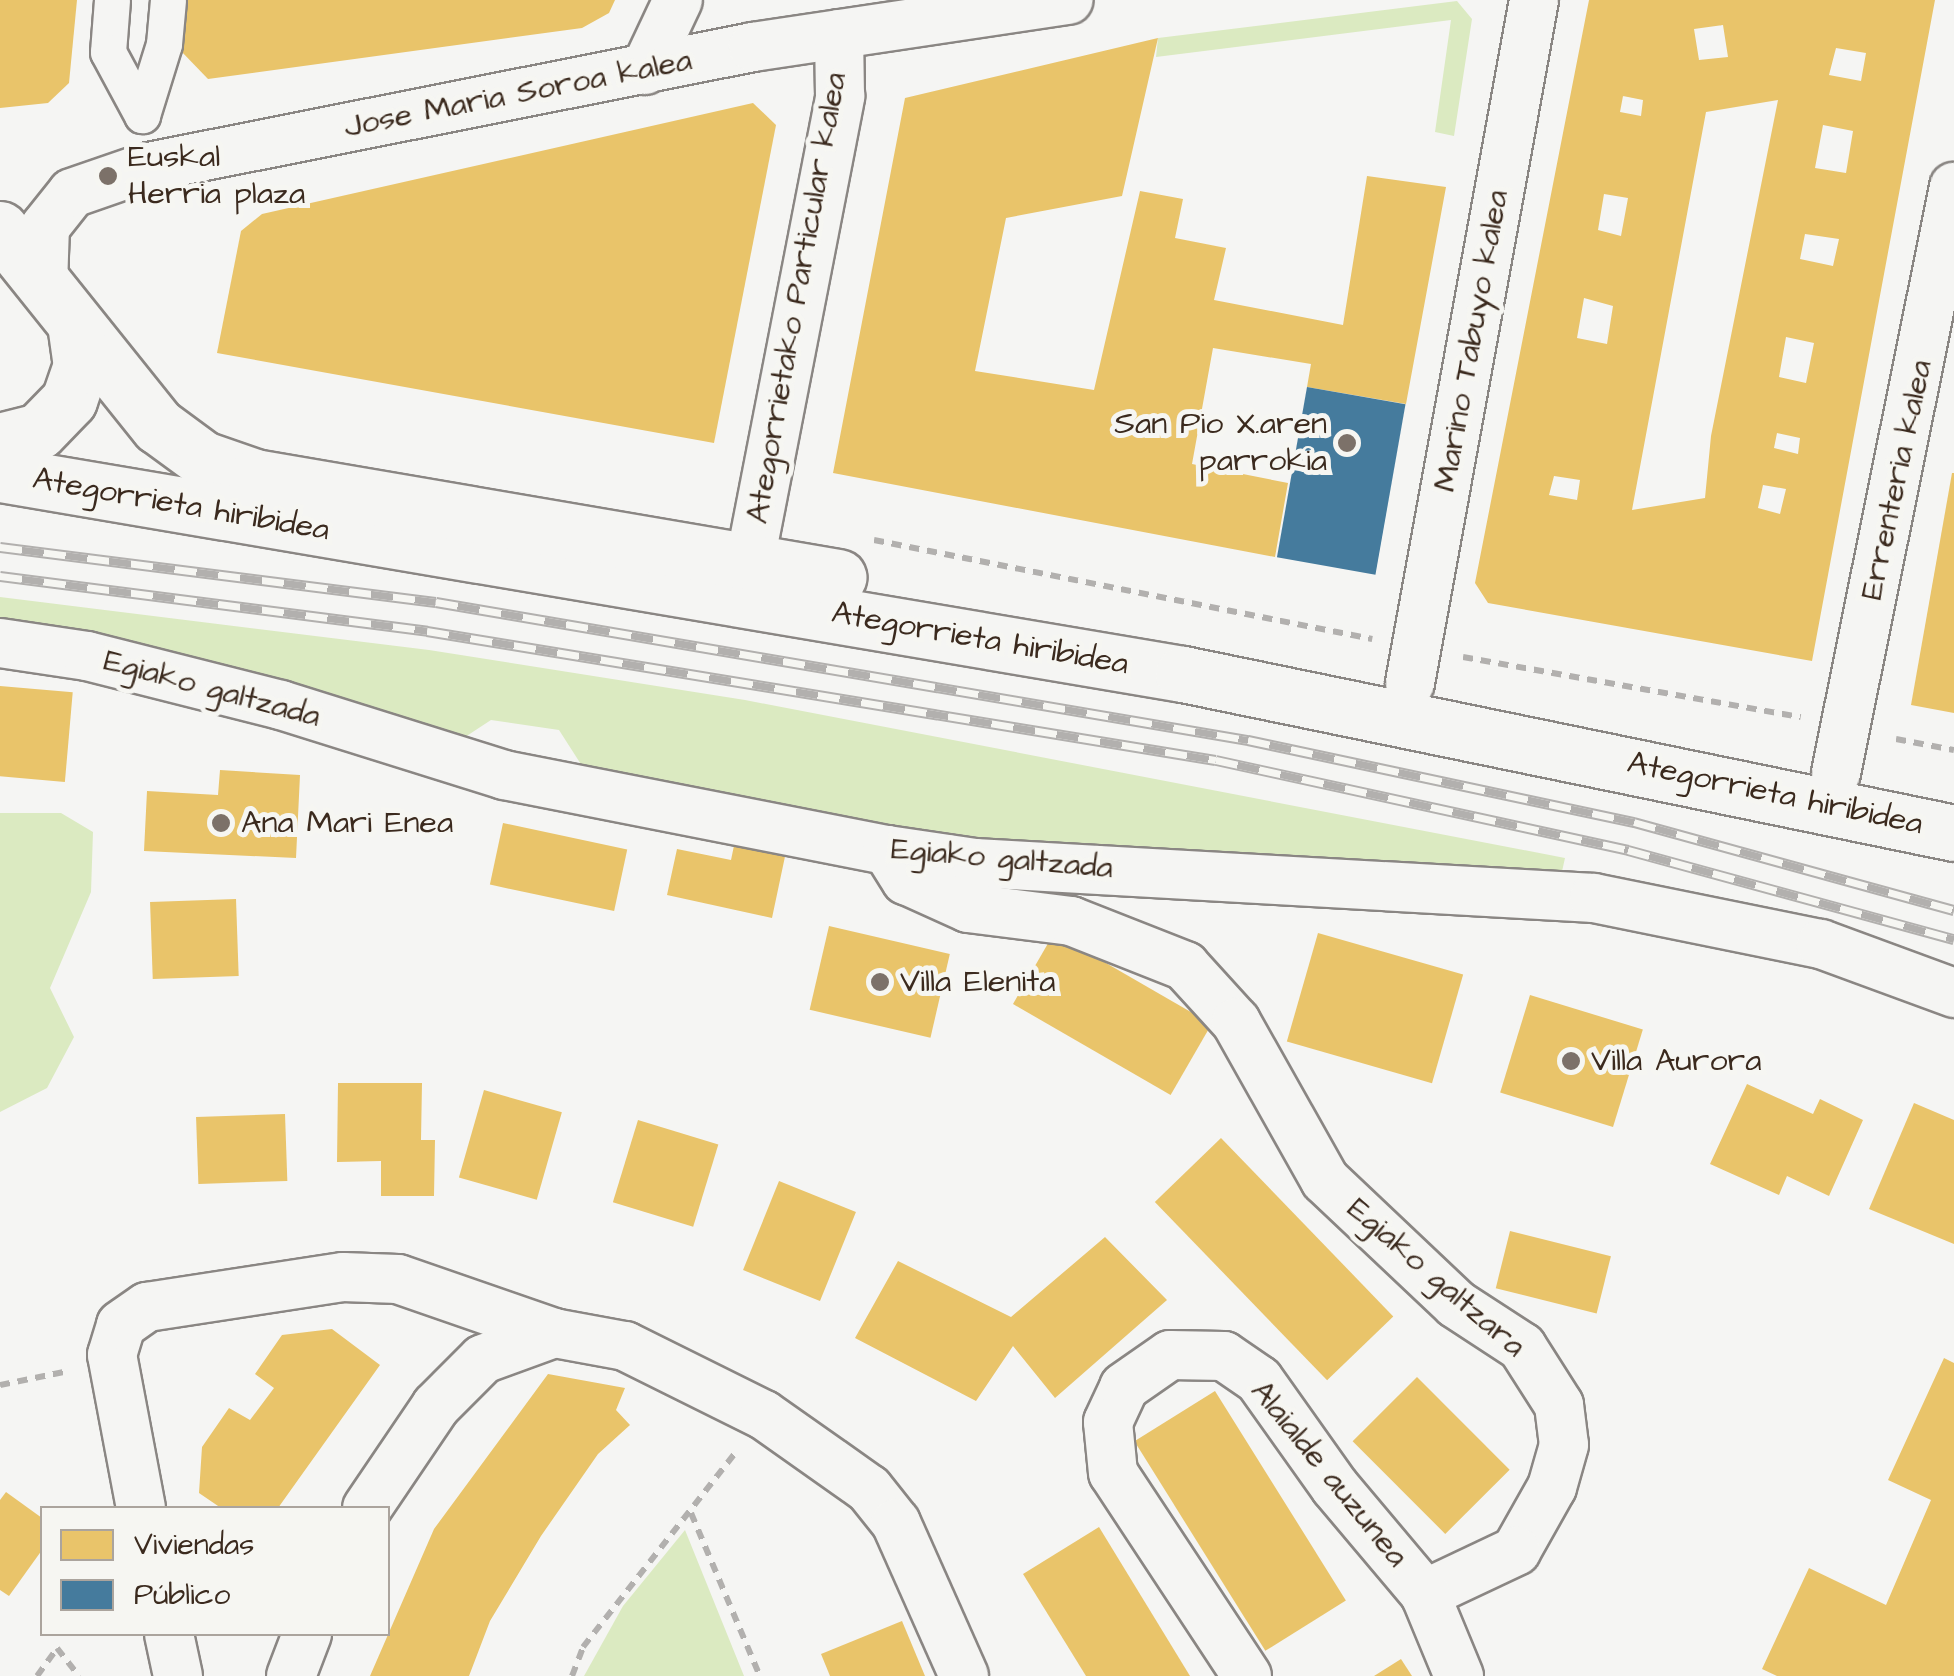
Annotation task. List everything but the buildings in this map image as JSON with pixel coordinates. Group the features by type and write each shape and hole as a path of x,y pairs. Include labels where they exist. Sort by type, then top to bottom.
{"main road":[{"name":"Ategorrieta hiribidea","path":"0,229 76,330 178,444 255,477 750,561 1417,660 1836,772 1954,798"},
{"path":"0,441 39,431 70,400 80,366 76,330"},
{"name":"Ategorrieta hiribidea","path":"0,474 1183,674 1954,833"}],"street":[{"path":"112,0 108,52 142,115 164,44 168,0"},
{"path":"644,70 678,0"},
{"name":"Jose Maria Soroa kalea","path":"43,286 45,227 72,193 144,168 840,34 1069,0"},
{"name":"Marino Tabuyo kalea","path":"1417,660 1534,0"},
{"name":"Ategorrietako Particular kalea","path":"750,561 840,96 840,34"},
{"name":"Errenteria kalea","path":"1836,772 1941,326 1954,187"},
{"name":"Egiako galtzada","path":"0,643 87,656 280,706 504,774 887,850 975,863 1594,898 1821,944 1954,993"},
{"name":"Egiako galtzara","path":"887,850 906,880 968,908 1071,921 1185,966 1236,1022 1325,1180 1456,1304 1522,1347 1559,1404 1564,1446 1552,1487 1516,1550 1425,1594"},
{"path":"140,1506 112,1355 121,1325 147,1307 343,1276 398,1278 554,1333 626,1346 764,1415 869,1489 896,1523 964,1676"},
{"path":"368,1506 436,1406 483,1359 554,1333"},
{"name":"Alaialde auzunea","path":"1248,1676 1113,1473 1108,1422 1124,1387 1170,1355 1224,1356 1259,1380 1335,1486 1425,1594 1459,1676"},
{"path":"169,1636 178,1676"},
{"path":"291,1676 306,1636"}],"path":[{"path":"867,539 1417,660 1811,719"},
{"path":"1896,739 1954,750"},
{"path":"0,1385 112,1355"},
{"path":"572,1676 583,1647 764,1415"},
{"path":"690,1513 760,1676"},
{"path":"37,1676 57,1648 79,1676"}],"green space":[{"path":"1457,1 1472,19 1454,136 1435,132 1451,20 1156,57 1158,38"},
{"path":"0,597 429,650 745,700 1565,858 1561,876 977,841 584,769 559,730 491,720 459,741 96,632 0,617"},
{"path":"0,813 61,813 93,832 91,892 50,988 74,1037 47,1088 0,1112"},
{"path":"685,1530 744,1676 584,1676 623,1606"}],"railway":[{"path":"0,547 436,602 1248,740 1634,822 1954,910"},
{"path":"0,576 427,631 1216,760 1628,850 1954,939"}],"place":[{"name":"Euskal Herria plaza","path":"108,176"},
{"name":"San Pio X.aren parrokia","path":"1347,443"},
{"name":"Ana Mari Enea","path":"221,823"},
{"name":"Villa Elenita","path":"880,982"},
{"name":"Villa Aurora","path":"1571,1061"}]}
